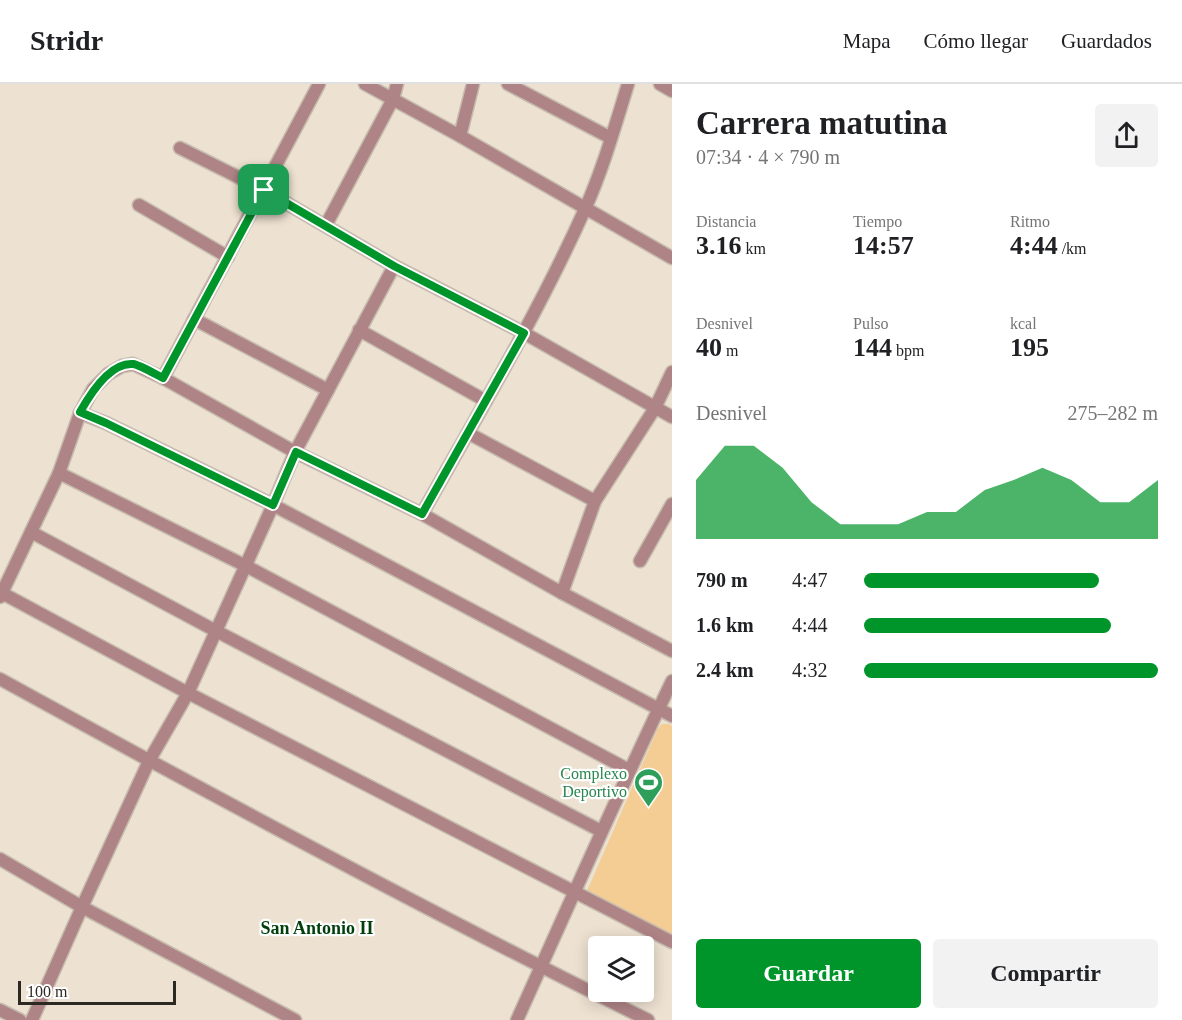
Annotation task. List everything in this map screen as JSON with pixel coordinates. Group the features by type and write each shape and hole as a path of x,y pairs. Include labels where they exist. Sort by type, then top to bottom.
{"street":[{"path":"163,378 319,84"},
{"path":"365,84 672,258"},
{"path":"326,225 393,99 397,84"},
{"path":"460,136 473,84"},
{"path":"508,84 611,138"},
{"path":"422,514 524,333 586,208 628,84"},
{"path":"660,84 672,91"},
{"path":"180,148 264,190 394,266 524,333 672,417"},
{"path":"139,206 228,257"},
{"path":"32,1020 149,761 188,693 296,452 394,266"},
{"path":"194,319 328,390"},
{"path":"359,330 486,401"},
{"path":"672,651 562,593 422,514 296,452 134,364 122,366 108,374 93,389 80,412 59,473 1,595 672,942"},
{"path":"562,593 595,501 655,408 672,372"},
{"path":"80,412 273,505 672,716"},
{"path":"468,433 595,501"},
{"path":"59,473 246,566 629,770"},
{"path":"640,561 672,504"},
{"path":"31,532 601,831"},
{"path":"0,678 149,761 541,968 648,1020"},
{"path":"517,1020 601,831 672,681"},
{"path":"0,859 82,907 296,1020"},
{"path":"0,1010 20,1020"}],"shaded area":[{"name":"Complexo Deportivo","path":"662,724 672,726 672,937 587,891 658,728"}],"place":[{"name":"Complexo Deportivo","path":"648,808"}],"district":[{"name":"San Antonio II","path":"317,928"}],"route":[{"path":"264,190 394,266 524,333 422,514 296,452 273,505 80,412 93,389 108,374 122,366 134,364 163,378 264,190"}]}
